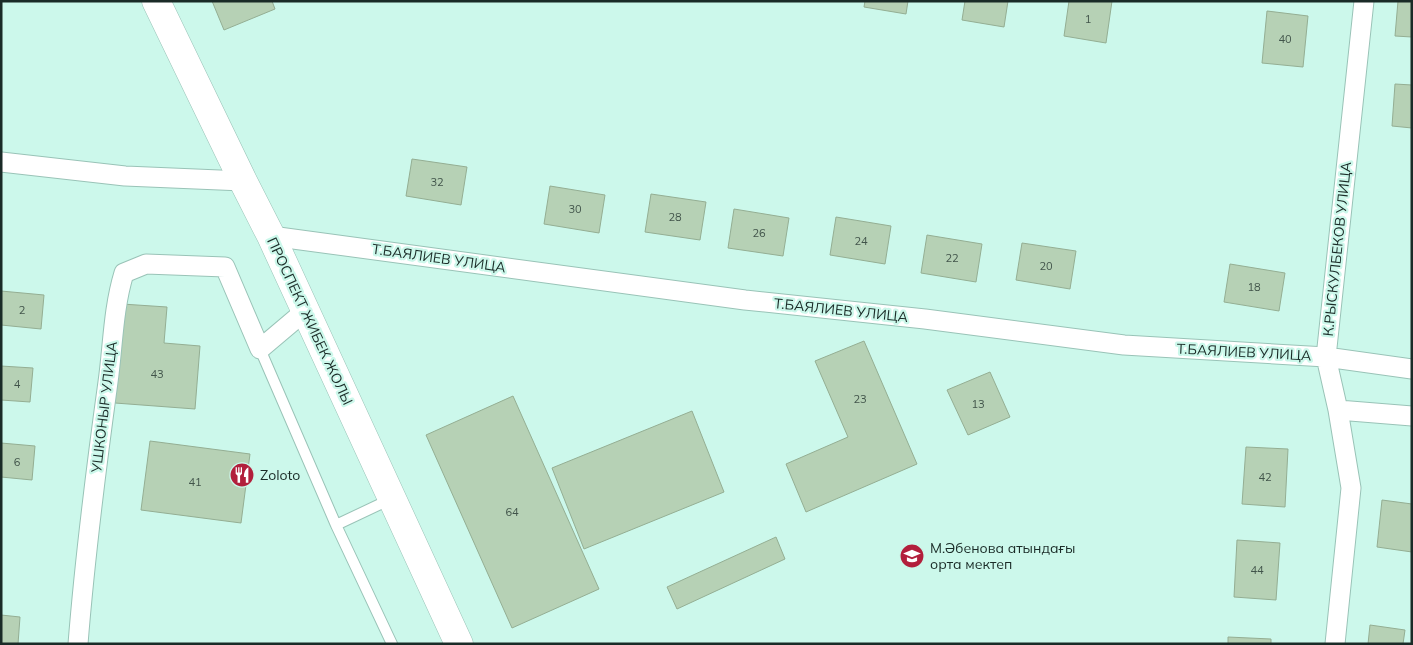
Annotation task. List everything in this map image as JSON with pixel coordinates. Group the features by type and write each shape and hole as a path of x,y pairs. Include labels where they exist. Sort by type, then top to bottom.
{"main road":[{"name":"ПРОСПЕКТ ЖИБЕК ЖОЛЫ","path":"156,1 271,236 459,644"}],"street":[{"name":"К.РЫСКУЛБЕКОВ УЛИЦА","path":"1335,644 1350,488 1338,410 1326,357 1364,1"},
{"path":"1,162 125,176 243,181"},
{"name":"Т.БАЯЛИЕВ УЛИЦА","path":"271,236 745,300 915,318 1124,344 1326,357 1412,369"},
{"name":"УШКОНЫР УЛИЦА","path":"78,644 86,545 110,368 117,296 124,273 146,264 225,267 260,349"},
{"path":"260,349 305,311"},
{"path":"1338,410 1412,416"}],"lane":[{"path":"260,349 336,525 392,644"},
{"path":"336,525 392,499"}],"building":[{"path":"212,1 272,1 275,9 224,30"},
{"path":"865,1 908,1 906,14 864,7"},
{"path":"965,1 1008,1 1004,27 962,20"},
{"path":"1069,1 1112,1 1106,43 1064,36"},
{"path":"1398,1 1412,1 1412,37 1395,36"},
{"path":"1267,11 1308,16 1303,67 1262,63"},
{"path":"1395,84 1412,85 1412,128 1392,126"},
{"path":"412,159 467,167 461,205 406,196"},
{"path":"550,186 605,195 599,233 544,224"},
{"path":"651,194 706,202 700,240 645,232"},
{"path":"734,209 789,218 783,256 728,248"},
{"path":"836,217 891,226 885,264 830,255"},
{"path":"927,235 982,244 976,282 921,273"},
{"path":"1022,243 1076,251 1070,289 1016,280"},
{"path":"1230,264 1285,273 1279,311 1224,302"},
{"path":"1,291 44,295 41,329 1,325"},
{"path":"122,304 167,307 164,343 200,346 195,409 115,403"},
{"path":"864,341 917,464 806,512 786,464 848,437 815,361"},
{"path":"1,366 33,368 30,402 1,400"},
{"path":"990,372 1010,417 968,435 947,390"},
{"path":"513,396 599,589 512,628 426,435"},
{"path":"692,411 724,492 584,549 552,468"},
{"path":"150,441 250,454 241,523 141,510"},
{"path":"1,443 35,446 32,480 1,477"},
{"path":"1246,447 1288,449 1285,507 1242,504"},
{"path":"1382,500 1412,504 1412,552 1377,547"},
{"path":"776,537 785,559 677,609 667,587"},
{"path":"1237,540 1280,543 1276,600 1234,597"},
{"path":"1,615 20,617 18,644 1,644"},
{"path":"1370,625 1405,630 1403,644 1368,644"},
{"path":"1228,637 1271,639 1271,644 1228,644"}],"place":[{"name":"Zoloto","path":"242,475"},
{"name":"М.Әбенова атындағы орта мектеп","path":"912,556"}]}
